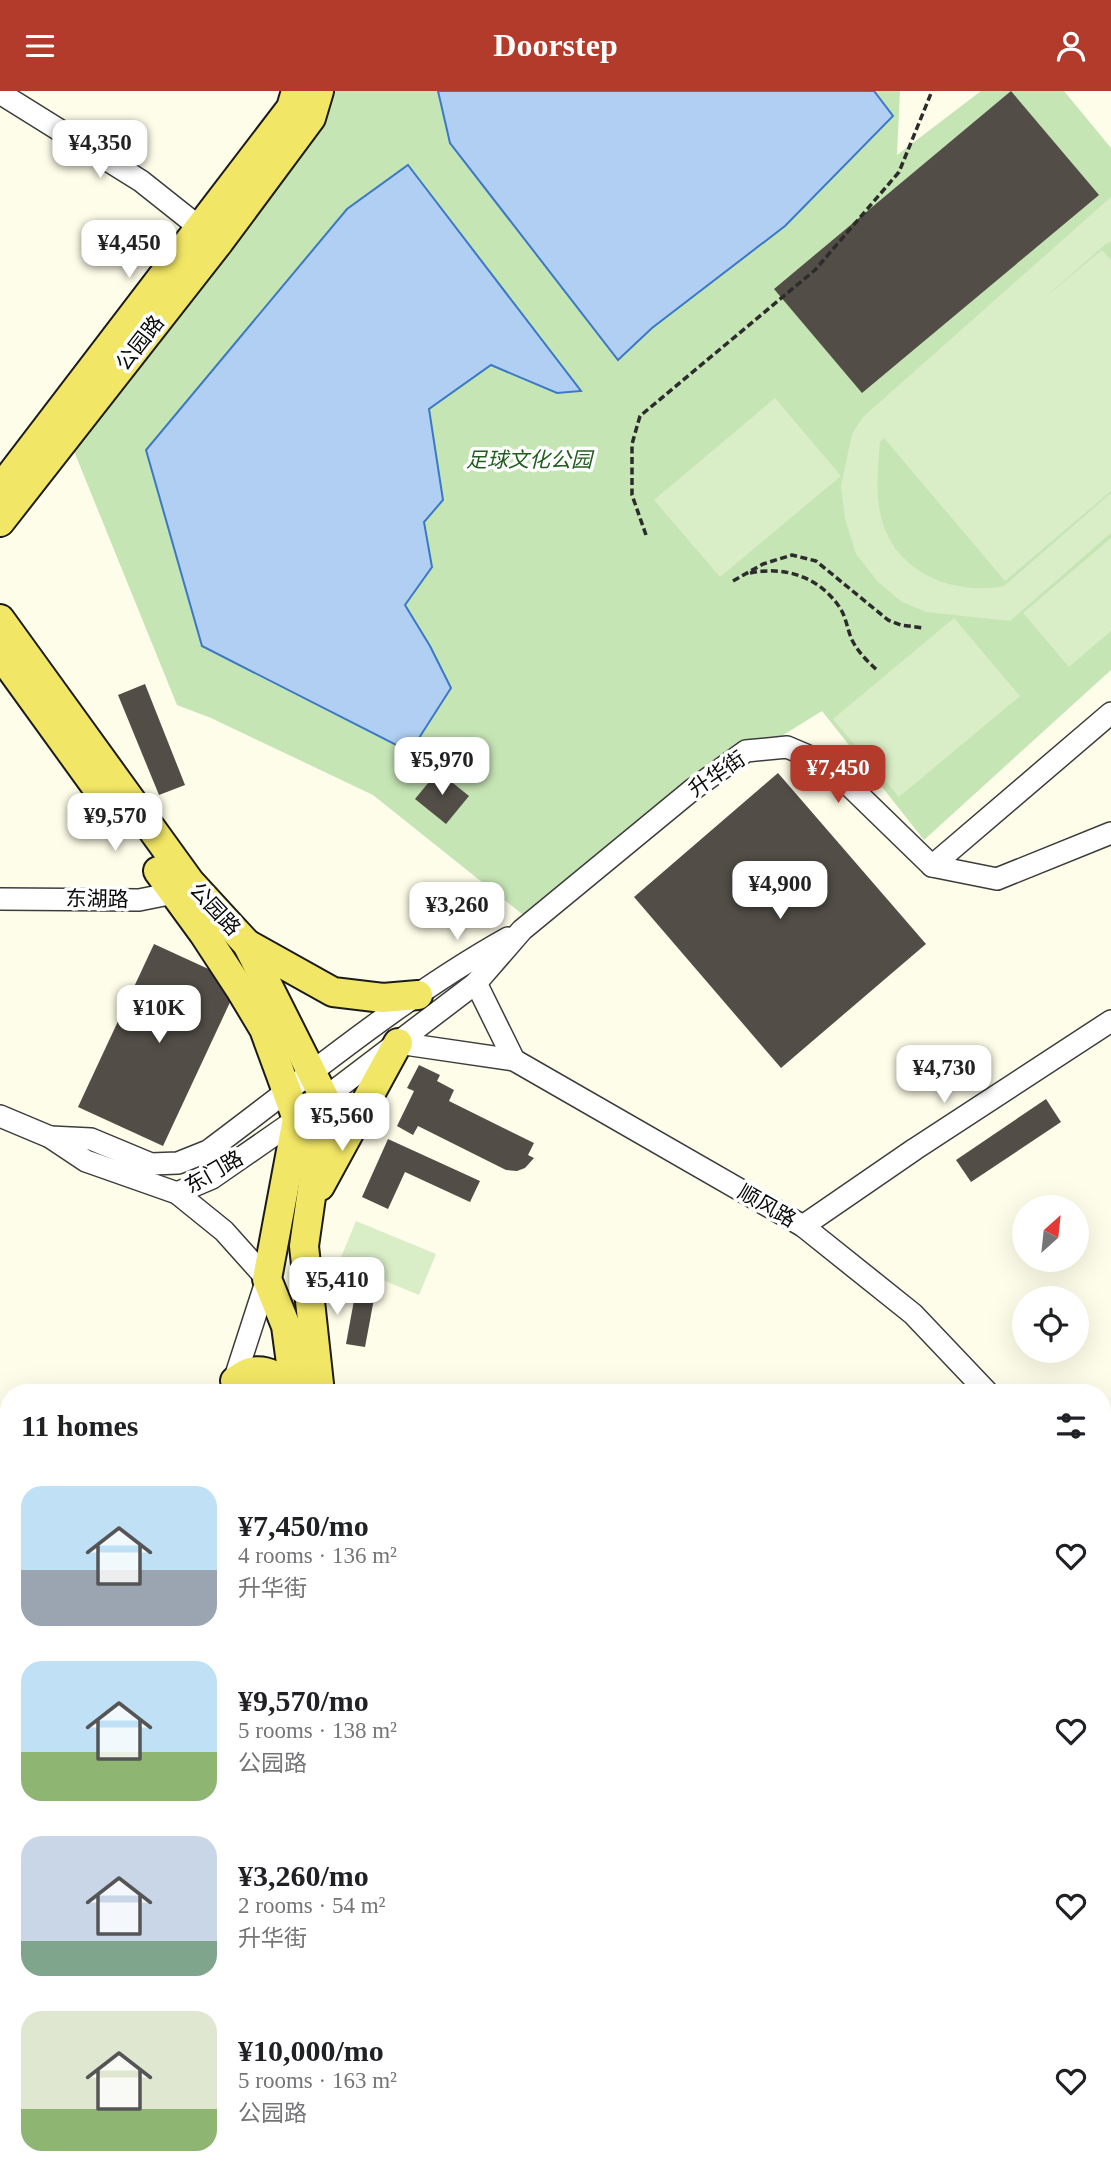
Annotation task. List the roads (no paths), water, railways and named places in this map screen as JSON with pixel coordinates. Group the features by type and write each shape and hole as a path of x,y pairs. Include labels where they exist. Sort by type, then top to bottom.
{"main road":[{"name":"公园路","path":"0,489 291,109 296,91"},
{"name":"公园路","path":"0,522 219,242 311,118 319,91"},
{"name":"公园路","path":"0,619 182,888 264,1029 297,1119"},
{"name":"公园路","path":"0,654 182,888 247,944 325,1099"},
{"path":"247,944 333,992 383,998 418,995"},
{"path":"312,1201 398,1043"},
{"path":"303,1384 304,1246 325,1099"},
{"path":"297,1119 267,1279 286,1326 301,1384"},
{"path":"236,1384 251,1372 266,1372 291,1384"}],"street":[{"path":"0,93 141,181 219,242"},
{"path":"932,866 1111,713"},
{"name":"升华街","path":"312,1073 460,965 522,930 692,790 746,751 787,747 827,764 932,866"},
{"path":"932,866 997,879 1111,833"},
{"name":"东湖路","path":"0,898 139,900 182,888"},
{"name":"升华街","path":"325,1099 477,983 522,930"},
{"path":"477,983 514,1060"},
{"path":"803,1227 915,1149 1109,1027"},
{"name":"顺风路","path":"398,1043 514,1060 803,1227 913,1314 979,1384"},
{"name":"东门路","path":"50,1137 91,1139 151,1164 178,1163 208,1150 312,1073"},
{"name":"东门路","path":"0,1116 50,1137 86,1161 177,1193 212,1178 325,1099"},
{"path":"177,1193 224,1231 267,1279 233,1384"}],"water":[{"path":"438,91 874,91 893,116 785,226 652,328 618,360 450,143"},
{"path":"408,165 581,391 557,393 491,365 429,409 443,500 424,522 432,567 405,605 451,688 410,752 202,646 146,450 347,209"}],"park label":[{"name":"足球文化公园","path":"529,460"}]}
